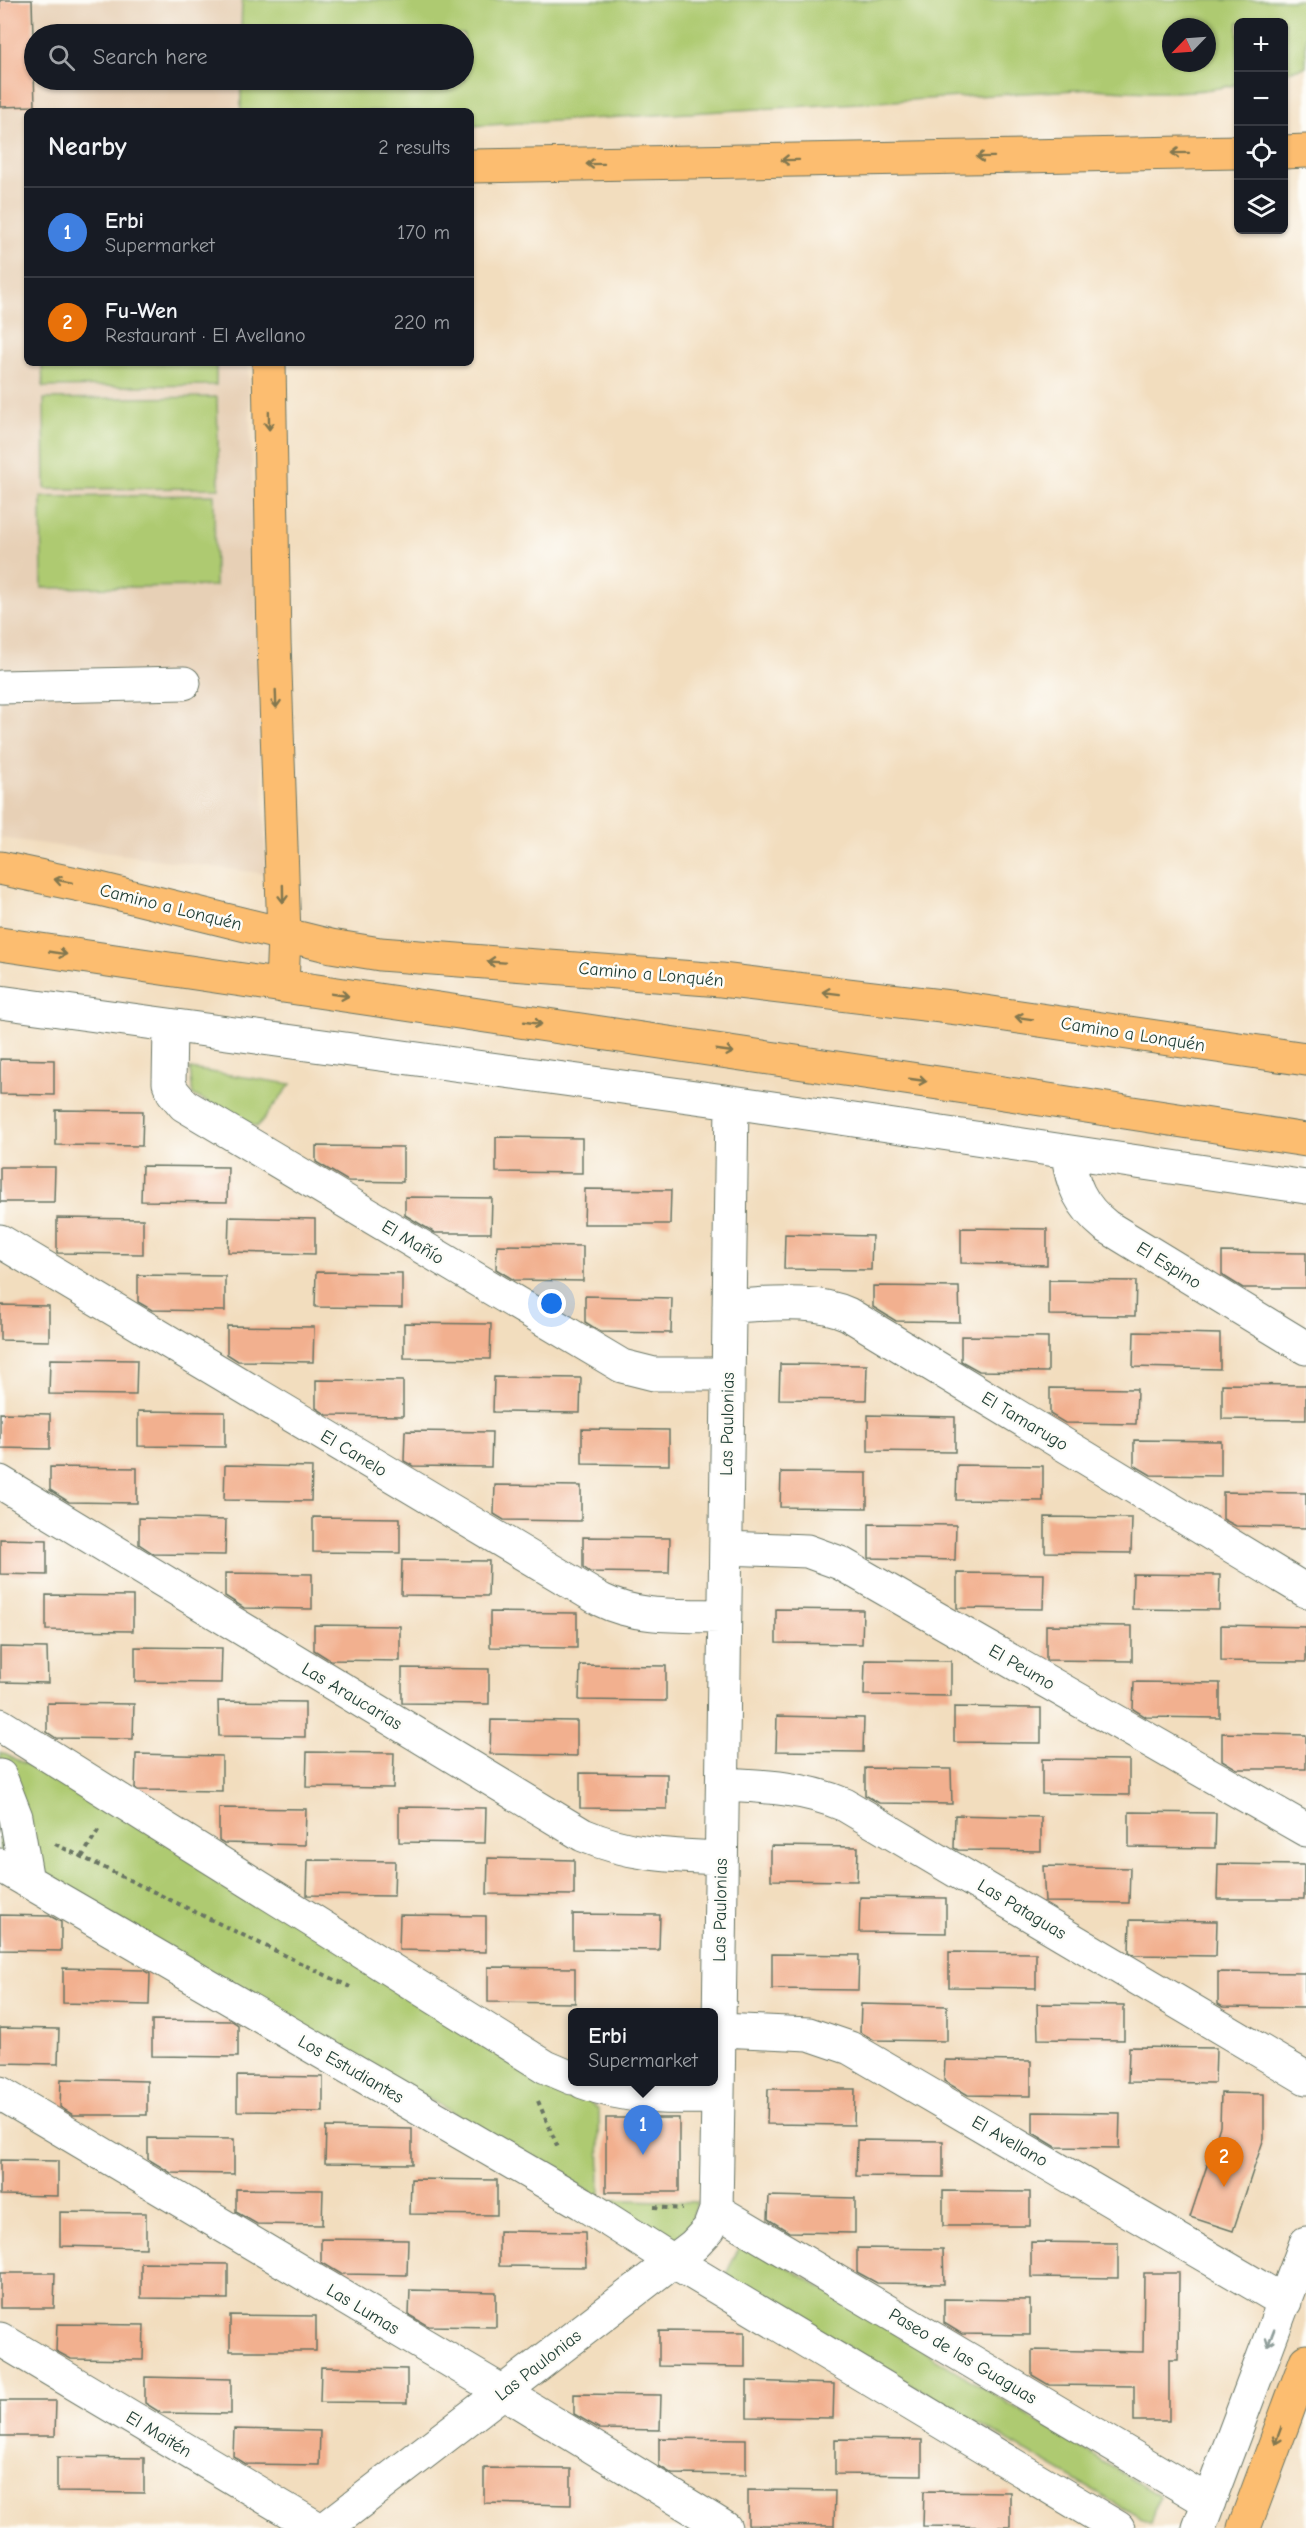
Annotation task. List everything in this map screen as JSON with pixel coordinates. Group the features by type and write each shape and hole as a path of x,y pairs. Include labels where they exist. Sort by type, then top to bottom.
{"main road":[{"path":"1288,152 1306,151"},
{"path":"474,166 1234,152"},
{"path":"269,366 274,629 284,935 282,986"},
{"name":"Camino a Lonquén","path":"0,868 100,889 332,946 380,954 721,980 946,1006 1306,1059"},
{"path":"0,944 921,1080 1306,1140"},
{"path":"1244,2528 1306,2361"}],"street":[{"path":"0,687 184,683"},
{"path":"0,1002 732,1102 1306,1187"},
{"name":"El Mañío","path":"170,1027 169,1083 184,1105 622,1366 654,1374 728,1374"},
{"name":"Las Paulonias","path":"326,2528 702,2238 714,2220 718,2097 732,1102"},
{"name":"El Espino","path":"1068,1152 1075,1188 1093,1215 1106,1226 1306,1348"},
{"name":"El Canelo","path":"0,1241 601,1600 626,1610 648,1614 724,1616"},
{"name":"El Tamarugo","path":"729,1306 807,1304 828,1306 848,1314 1306,1590"},
{"name":"Las Araucarias","path":"0,1482 583,1835 625,1851 651,1855 721,1858"},
{"name":"El Peumo","path":"726,1548 807,1551 840,1563 1306,1830"},
{"path":"0,1725 546,2067 568,2076"},
{"path":"0,1776 16,1818 21,1877"},
{"name":"Las Pataguas","path":"723,1784 799,1790 827,1797 845,1805 1306,2078"},
{"name":"Los Estudiantes","path":"21,1877 582,2203 673,2261"},
{"name":"El Avellano","path":"719,2030 809,2034 850,2048 1285,2302"},
{"path":"594,2086 607,2091 653,2098 718,2097"},
{"name":"Las Lumas","path":"0,2093 503,2392 725,2528"},
{"name":"Paseo de las Guaguas","path":"716,2210 1204,2515"},
{"path":"1204,2515 1306,2243"},
{"path":"673,2261 1118,2528"},
{"name":"El Maitén","path":"0,2339 317,2528"}],"path":[{"path":"21,1877 45,1840 357,1990"},
{"path":"535,2094 582,2203"}],"shaded area":[{"path":"0,0 242,0 241,24 24,24 24,90 241,90 241,108 24,108 24,366 248,366 266,874 0,838"}],"green space":[{"path":"242,0 1306,0 1306,67 1288,71 1288,18 1234,18 1234,85 1220,88 1184,92 1093,89 474,126 474,108 241,108 241,90 474,90 474,24 241,24"},
{"path":"42,366 216,366 216,385 43,387"},
{"path":"217,397 219,488 45,489 44,399"},
{"path":"214,495 215,586 42,588 41,497"},
{"path":"190,1069 291,1084 257,1127 193,1095"},
{"path":"0,1752 121,1809 567,2084 599,2110 600,2198 0,1851"},
{"path":"588,2199 697,2202 691,2223 673,2244"},
{"path":"743,2240 1159,2496 1151,2524 725,2276"}],"building":[{"path":"0,0 32,0 33,24 24,24 24,90 35,90 35,106 0,107"},
{"path":"0,1059 54,1060 54,1095 0,1094"},
{"path":"56,1110 143,1111 142,1146 56,1145"},
{"path":"496,1137 582,1138 582,1173 496,1172"},
{"path":"316,1146 403,1147 403,1182 348,1181 316,1162"},
{"path":"142,1166 228,1167 227,1202 141,1201"},
{"path":"0,1167 55,1167 54,1202 0,1202"},
{"path":"585,1189 671,1190 670,1224 584,1224"},
{"path":"405,1197 492,1198 491,1233 435,1233 405,1215"},
{"path":"229,1217 315,1219 315,1254 228,1252"},
{"path":"57,1218 143,1219 143,1254 57,1253"},
{"path":"961,1228 1047,1229 1047,1265 961,1263"},
{"path":"785,1234 872,1236 871,1270 784,1269"},
{"path":"497,1245 583,1246 583,1281 514,1280 496,1269"},
{"path":"1222,1252 1306,1253 1306,1288 1243,1288 1222,1275"},
{"path":"316,1272 402,1273 402,1308 315,1307"},
{"path":"138,1275 225,1276 225,1311 152,1310 138,1302"},
{"path":"1049,1280 1136,1281 1135,1316 1049,1315"},
{"path":"873,1286 959,1287 960,1322 896,1321 873,1307"},
{"path":"585,1296 672,1298 671,1333 601,1332 585,1322"},
{"path":"0,1305 49,1306 49,1341 0,1340"},
{"path":"404,1323 491,1324 490,1359 404,1358"},
{"path":"227,1326 314,1327 313,1362 238,1361 227,1354"},
{"path":"1134,1332 1220,1334 1220,1369 1133,1367"},
{"path":"961,1336 1048,1337 1048,1372 979,1371 961,1361"},
{"path":"50,1359 137,1360 136,1395 49,1394"},
{"path":"780,1364 867,1365 866,1400 779,1399"},
{"path":"494,1377 581,1378 580,1413 493,1412"},
{"path":"316,1380 403,1381 403,1416 327,1415 316,1408"},
{"path":"1222,1384 1306,1385 1306,1420 1222,1419"},
{"path":"1050,1388 1137,1389 1136,1424 1065,1423 1050,1414"},
{"path":"138,1411 225,1412 225,1447 138,1446"},
{"path":"0,1413 50,1414 50,1449 0,1448"},
{"path":"868,1415 955,1417 955,1452 868,1451"},
{"path":"582,1429 669,1430 669,1465 582,1464"},
{"path":"405,1431 492,1432 491,1467 413,1466 404,1461"},
{"path":"1134,1440 1221,1441 1221,1476 1151,1475 1134,1465"},
{"path":"225,1465 312,1467 311,1501 224,1500"},
{"path":"957,1465 1043,1466 1043,1501 956,1500"},
{"path":"50,1467 137,1468 137,1503 69,1502 50,1490"},
{"path":"781,1472 867,1473 867,1508 780,1507"},
{"path":"495,1485 581,1486 581,1521 504,1520 494,1514"},
{"path":"1223,1492 1306,1493 1306,1528 1236,1526 1223,1519"},
{"path":"313,1517 400,1518 400,1553 313,1552"},
{"path":"1045,1517 1132,1518 1131,1553 1045,1552"},
{"path":"139,1518 226,1520 225,1555 154,1554 139,1544"},
{"path":"869,1524 956,1525 955,1560 869,1558"},
{"path":"583,1537 670,1538 669,1573 590,1572 583,1567"},
{"path":"0,1539 47,1540 47,1575 0,1574"},
{"path":"402,1560 489,1561 488,1596 401,1595"},
{"path":"225,1573 312,1574 312,1609 244,1608 225,1596"},
{"path":"957,1573 1044,1574 1043,1609 957,1608"},
{"path":"1133,1574 1220,1575 1219,1610 1132,1609"},
{"path":"46,1595 133,1596 133,1631 46,1630"},
{"path":"776,1609 863,1610 862,1644 776,1643"},
{"path":"490,1612 577,1613 577,1648 490,1647"},
{"path":"314,1625 400,1626 400,1661 330,1660 314,1650"},
{"path":"1046,1625 1132,1626 1132,1661 1046,1660"},
{"path":"1221,1625 1306,1627 1306,1662 1221,1661"},
{"path":"0,1647 47,1648 48,1683 0,1682"},
{"path":"135,1647 222,1648 221,1683 135,1682"},
{"path":"865,1660 951,1661 951,1696 864,1695"},
{"path":"580,1665 666,1666 666,1701 579,1700"},
{"path":"402,1668 489,1669 489,1704 402,1703"},
{"path":"1134,1682 1220,1683 1220,1718 1146,1717 1133,1709"},
{"path":"218,1701 305,1702 305,1737 219,1736"},
{"path":"47,1703 134,1704 133,1739 56,1738 47,1732"},
{"path":"954,1707 1041,1708 1041,1743 954,1742"},
{"path":"777,1716 864,1718 863,1752 776,1751"},
{"path":"491,1720 577,1721 577,1756 490,1754"},
{"path":"1222,1733 1306,1735 1306,1769 1237,1769 1222,1760"},
{"path":"307,1752 394,1753 393,1788 306,1787"},
{"path":"136,1754 222,1756 222,1791 138,1790 135,1788"},
{"path":"1042,1759 1129,1760 1129,1795 1042,1794"},
{"path":"865,1768 951,1769 952,1804 879,1803 865,1795"},
{"path":"580,1773 667,1774 667,1809 580,1808"},
{"path":"399,1807 486,1808 485,1843 399,1842"},
{"path":"219,1808 306,1809 305,1845 224,1843 219,1840"},
{"path":"1129,1812 1216,1813 1215,1848 1129,1847"},
{"path":"955,1815 1041,1817 1041,1851 958,1850 954,1848"},
{"path":"771,1846 858,1847 857,1881 771,1880"},
{"path":"488,1858 574,1860 574,1895 487,1894"},
{"path":"308,1860 395,1861 394,1896 307,1895"},
{"path":"1218,1864 1304,1865 1304,1899 1217,1899"},
{"path":"1043,1866 1130,1868 1129,1903 1045,1902"},
{"path":"860,1897 946,1898 946,1933 859,1932"},
{"path":"573,1914 660,1915 659,1950 573,1949"},
{"path":"0,1915 50,1916 61,1922 61,1951 0,1950"},
{"path":"400,1915 486,1916 486,1952 399,1950"},
{"path":"1130,1920 1217,1921 1216,1956 1135,1955 1129,1952"},
{"path":"949,1952 1036,1953 1036,1988 949,1987"},
{"path":"772,1954 859,1955 858,1990 772,1989"},
{"path":"488,1967 575,1968 575,2003 488,2002"},
{"path":"63,1968 143,1970 150,1974 149,2005 63,2003"},
{"path":"1218,1972 1305,1973 1305,2008 1223,2007 1218,2004"},
{"path":"861,2004 947,2006 947,2041 874,2040 860,2032"},
{"path":"1037,2004 1124,2005 1124,2040 1038,2039"},
{"path":"152,2020 232,2021 238,2025 238,2057 152,2056"},
{"path":"0,2028 59,2029 58,2064 0,2063"},
{"path":"1129,2047 1216,2048 1215,2083 1128,2082"},
{"path":"945,2060 1031,2061 1031,2096 968,2095 944,2081"},
{"path":"237,2076 323,2077 323,2112 237,2111"},
{"path":"61,2079 147,2081 147,2115 73,2115 60,2107"},
{"path":"768,2089 855,2089 854,2125 767,2124"},
{"path":"1221,2093 1264,2094 1264,2138 1233,2231 1190,2217 1220,2126"},
{"path":"1033,2112 1120,2113 1119,2148 1056,2147 1033,2133"},
{"path":"606,2118 679,2118 679,2192 606,2192"},
{"path":"326,2127 412,2129 412,2164 325,2163"},
{"path":"148,2138 234,2139 234,2174 171,2173 148,2159"},
{"path":"857,2140 943,2141 943,2177 856,2176"},
{"path":"0,2160 58,2161 58,2196 0,2195"},
{"path":"411,2179 497,2180 497,2215 410,2214"},
{"path":"236,2189 323,2190 322,2225 257,2224 236,2212"},
{"path":"943,2191 1030,2192 1030,2226 943,2226"},
{"path":"769,2196 855,2198 855,2233 789,2232 768,2219"},
{"path":"60,2212 146,2213 146,2248 60,2246"},
{"path":"499,2231 585,2232 586,2267 499,2266"},
{"path":"321,2239 408,2240 407,2275 341,2274 321,2262"},
{"path":"1031,2242 1118,2243 1118,2278 1031,2277"},
{"path":"857,2248 943,2249 944,2284 877,2283 857,2272"},
{"path":"141,2263 228,2264 228,2299 141,2298"},
{"path":"0,2273 55,2273 54,2308 0,2308"},
{"path":"1144,2273 1179,2273 1178,2360 1169,2360 1169,2421 1134,2421 1134,2386 1049,2385 1032,2375 1032,2350 1143,2352"},
{"path":"410,2290 496,2292 496,2327 428,2326 409,2315"},
{"path":"944,2299 1030,2300 1030,2335 962,2334 944,2323"},
{"path":"230,2315 316,2316 316,2351 230,2351"},
{"path":"57,2324 144,2325 143,2360 71,2359 56,2351"},
{"path":"659,2331 745,2332 745,2367 659,2366"},
{"path":"321,2367 407,2369 407,2403 320,2402"},
{"path":"145,2377 231,2379 231,2414 161,2413 145,2403"},
{"path":"747,2381 834,2384 833,2418 747,2417"},
{"path":"574,2394 661,2395 660,2430 600,2429 574,2414"},
{"path":"0,2401 56,2401 55,2436 0,2436"},
{"path":"234,2429 320,2431 319,2465 246,2464 233,2456"},
{"path":"659,2438 746,2439 746,2475 672,2474 659,2466"},
{"path":"835,2439 922,2440 922,2475 835,2474"},
{"path":"57,2457 144,2458 144,2493 57,2492"},
{"path":"484,2468 571,2469 571,2505 484,2503"},
{"path":"748,2490 835,2491 834,2526 748,2525"},
{"path":"924,2491 1010,2492 1010,2527 923,2526"}],"place":[{"name":"Erbi","path":"643,2155"},
{"name":"Fu-Wen","path":"1224,2187"}]}
